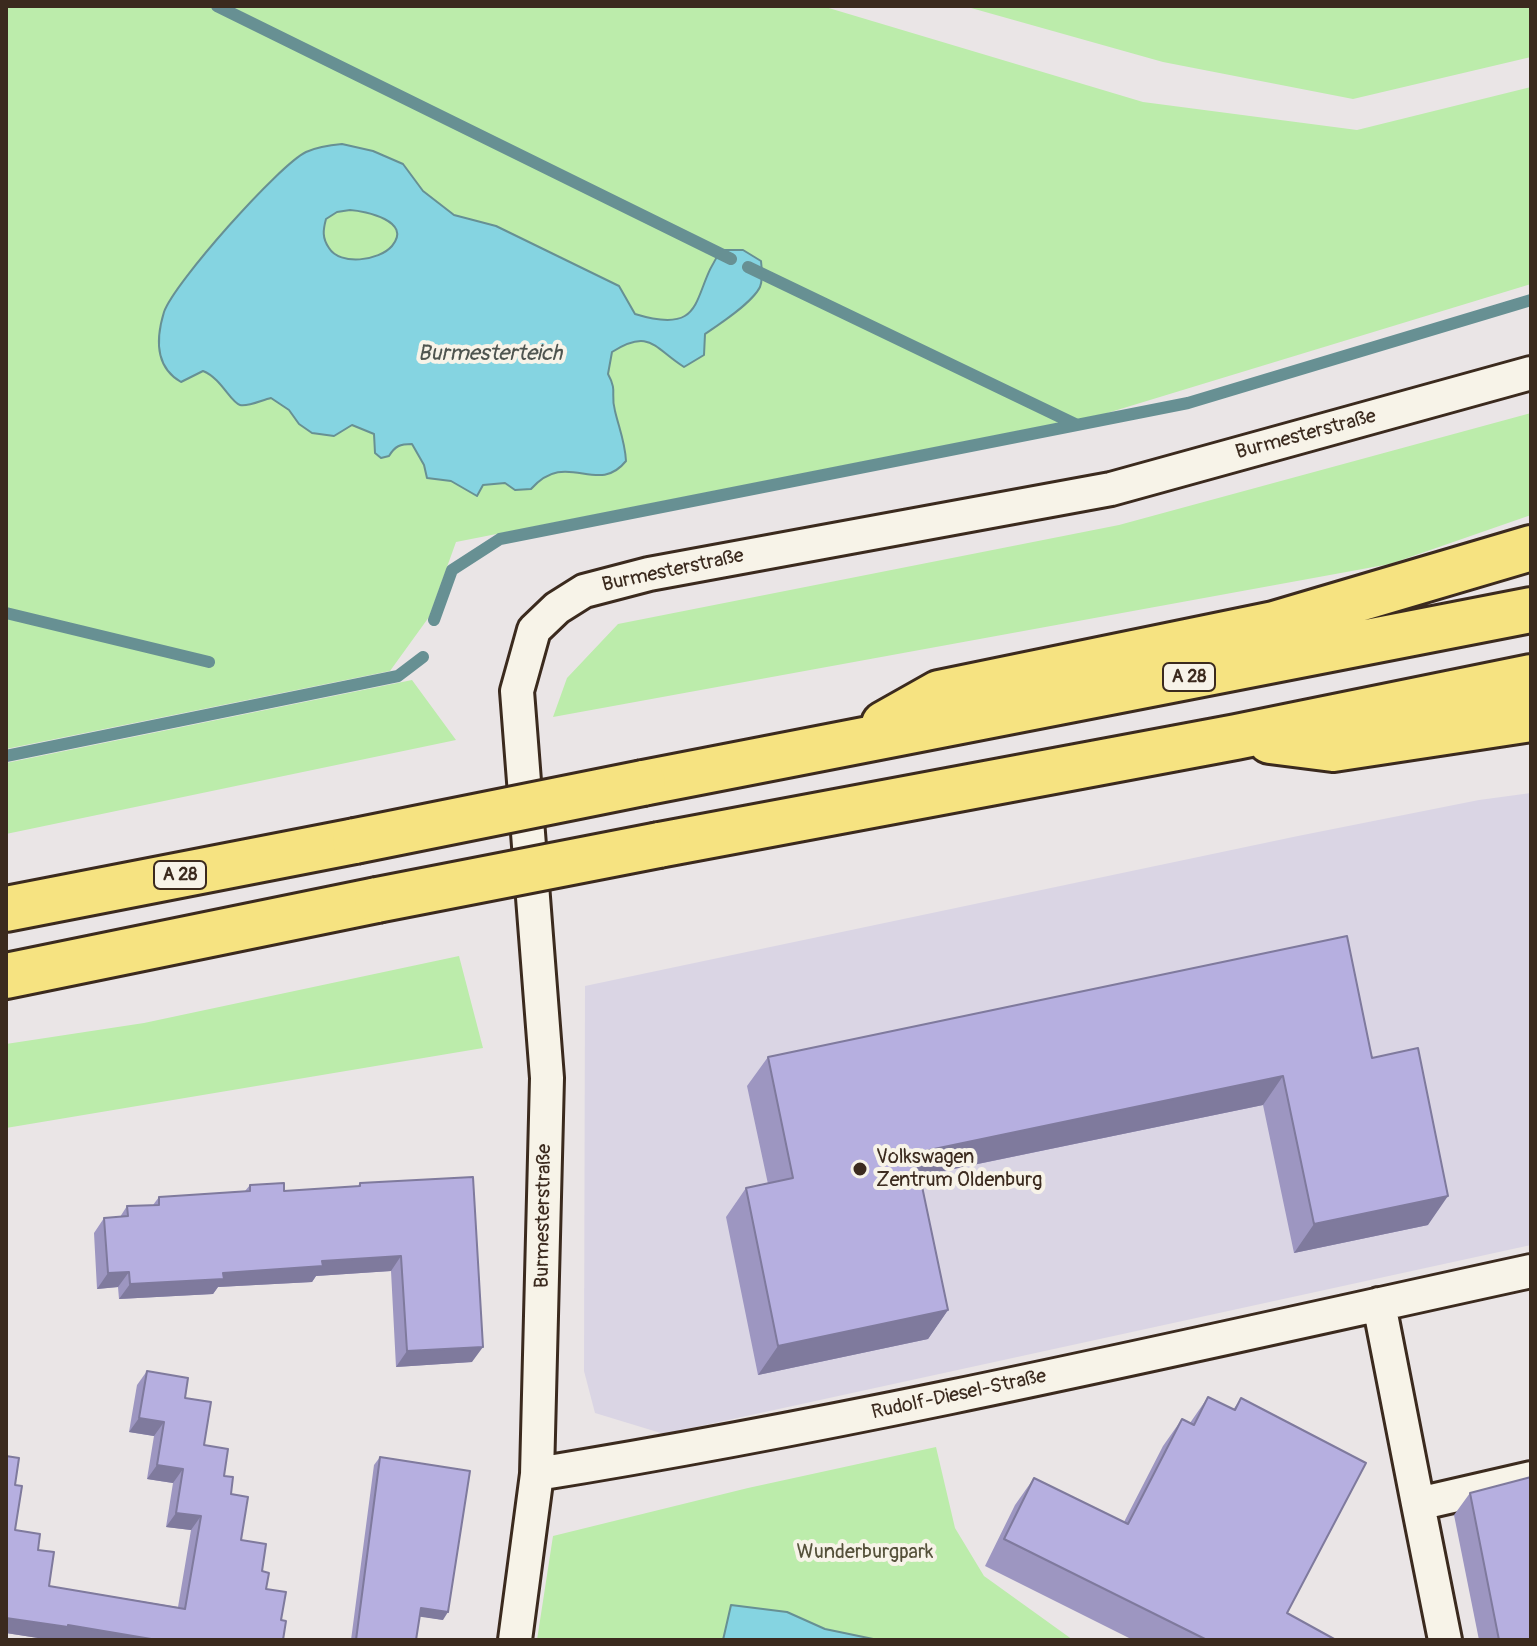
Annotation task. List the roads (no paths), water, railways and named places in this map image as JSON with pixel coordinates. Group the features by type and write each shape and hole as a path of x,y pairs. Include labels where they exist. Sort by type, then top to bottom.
{"highway":[{"path":"848,744 939,693 1274,624 1531,548"},
{"name":"A 28","path":"6,909 1531,610"},
{"path":"6,976 377,900 1236,737 1531,677"},
{"path":"1236,737 1333,749 1531,719"}],"street":[{"name":"Burmesterstraße","path":"515,1640 537,1474 547,1078 517,691 534,630 557,608 584,591 636,577 1111,489 1531,373"},
{"name":"Rudolf-Diesel-Straße","path":"537,1474 708,1446 828,1422 1531,1271"},
{"path":"1379,1304 1445,1640"},
{"path":"1418,1504 1531,1478"}],"water":[{"name":"Burmesterteich","path":"342,144 373,151 403,164 423,191 454,215 496,226 619,286 635,314 676,319 687,314 695,306 712,265 722,250 743,250 761,261 760,287 743,306 705,334 704,355 684,367 644,341 612,352 608,374 613,385 626,461 615,471 604,475 557,472 531,489 515,490 505,483 483,485 477,496 451,481 427,478 424,465 412,444 398,446 389,456 381,458 375,453 374,434 352,425 334,436 312,433 299,424 289,410 271,398 240,405 209,374 203,371 181,382 172,376 162,360 159,342 164,312 206,252 293,161 310,150","holes":["357,211 375,215 392,224 397,237 392,246 369,258 350,259 334,254 325,241 326,219 337,212"]},
{"path":"731,1605 787,1612 825,1629 878,1640 723,1640"}],"waterway":[{"path":"217,6 731,259"},
{"path":"748,267 1077,425"},
{"path":"434,620 452,570 500,539 1188,403 1531,300"},
{"path":"6,613 209,662"},
{"path":"6,756 398,676 423,657"}],"place":[{"name":"Volkswagen Zentrum Oldenburg","path":"860,1169"}],"park label":[{"name":"Wunderburgpark","path":"865,1553"}]}
